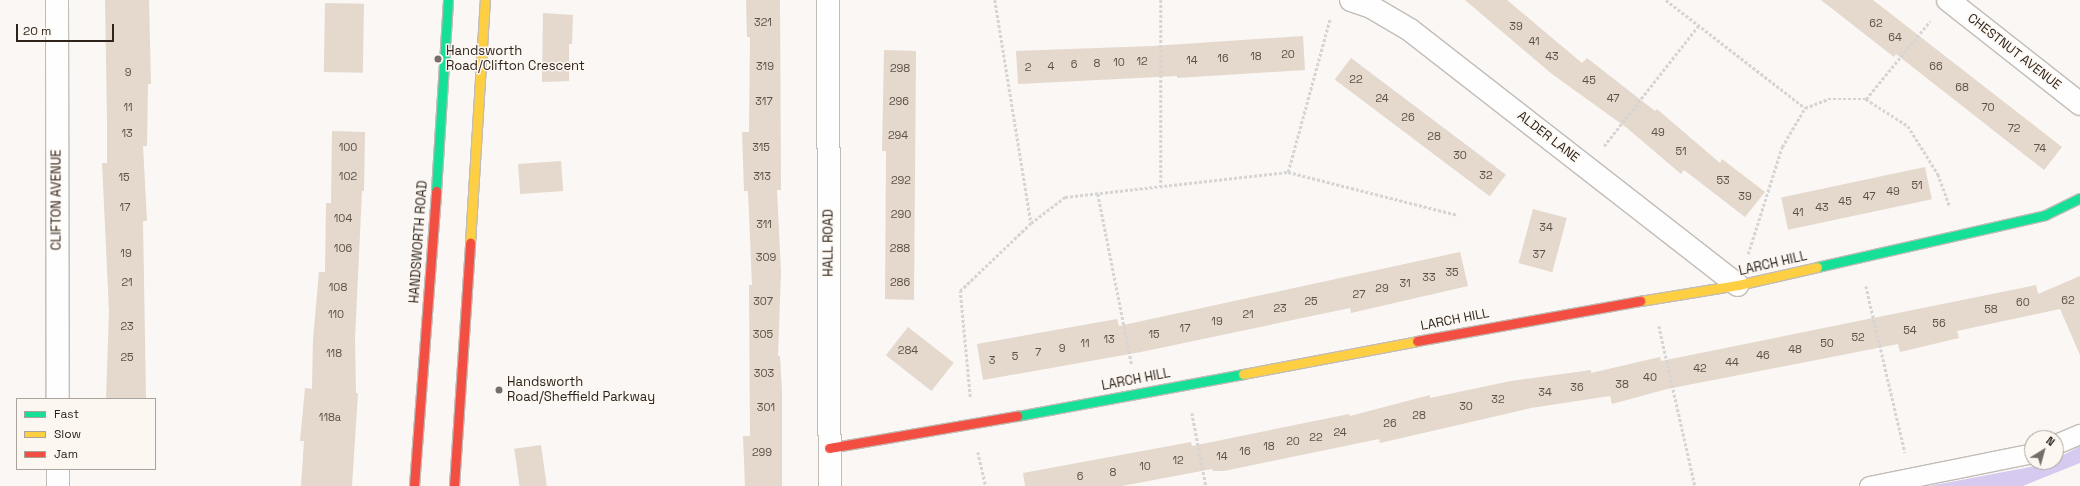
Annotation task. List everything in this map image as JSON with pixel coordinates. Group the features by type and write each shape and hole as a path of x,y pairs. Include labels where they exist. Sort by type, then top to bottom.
{"street":[{"name":"CLIFTON AVENUE","path":"56,0 58,398"},
{"name":"HANDSWORTH ROAD","path":"414,486 444,82 448,0"},
{"path":"454,486 485,0"},
{"name":"HALL ROAD","path":"828,0 830,486"},
{"name":"ALDER LANE","path":"1351,0 1371,7 1410,30 1738,285"},
{"name":"CHESTNUT AVENUE","path":"1948,0 2080,104"},
{"name":"LARCH HILL","path":"829,448 972,425 1138,392 1536,318 1738,285 2045,215 2080,198"},
{"path":"58,470 58,486"}],"lane":[{"path":"2064,441 2080,434"},
{"path":"1869,486 2024,455"}],"path":[{"path":"996,0 1031,223"},
{"path":"1161,0 1161,187"},
{"path":"1666,0 1805,108"},
{"path":"1288,172 1331,15"},
{"path":"1866,99 1933,18"},
{"path":"1587,168 1699,25"},
{"path":"1738,285 1782,147 1805,108 1828,99 1866,99 1908,126 1938,174 1960,234"},
{"path":"986,486 972,425 960,291 1031,223 1064,197 1288,172 1458,215"},
{"path":"1098,194 1138,392"},
{"path":"1859,257 1910,478"},
{"path":"1653,300 1695,486"},
{"path":"1186,383 1206,486"}],"shaded area":[{"path":"2080,446 2080,463 2064,469 2064,455"},
{"path":"2024,468 2024,470 2063,470 2023,486 1929,486"}],"building":[{"path":"105,0 149,0 151,84 148,84 147,146 143,146 147,221 143,221 146,398 106,398 109,311 102,163 107,163"},
{"path":"746,0 780,0 781,190 777,190 781,272 778,356 780,356 782,390 782,486 745,486 743,436 750,436 749,285 752,285 748,191 744,191 742,132 749,132 750,37 747,37"},
{"path":"1465,0 1507,0 1582,63 1587,58 1655,111 1657,109 1720,163 1722,159 1765,192 1745,217 1684,170 1681,174 1627,128 1552,74"},
{"path":"1821,0 1873,0 2062,147 2044,170 1896,54 1894,57"},
{"path":"325,3 364,4 363,73 324,72"},
{"path":"543,13 573,15 572,44 569,44 569,81 542,82"},
{"path":"1303,36 1305,70 1177,78 1177,76 1018,84 1016,51 1153,46"},
{"path":"884,50 916,51 914,300 885,299 886,151 882,151"},
{"path":"1351,58 1506,175 1490,196 1335,80"},
{"path":"332,131 365,132 364,191 362,191 355,339 356,393 358,393 352,486 301,486 304,441 300,441 305,388 312,389 313,339 319,272 325,272 326,203 331,203"},
{"path":"561,161 563,191 520,194 518,164"},
{"path":"1925,167 1932,199 1788,230 1781,198"},
{"path":"1533,209 1567,218 1552,272 1519,263"},
{"path":"1460,252 1468,286 1351,313 1350,308 1141,352 983,380 977,344 1117,319 1119,326"},
{"path":"2080,276 2080,355 2060,309 1957,331 1959,338 1900,352 1898,344 1667,389 1612,404 1610,396 1531,408 1380,443 1379,439 1224,471 1213,471 1212,469 1122,486 1025,486 1023,473 1191,442 1192,446 1349,414 1350,416 1430,395 1430,398 1511,381 1591,370 1591,373 1660,357 1661,361 2036,285 2038,294"},
{"path":"908,327 954,363 932,391 886,355"},
{"path":"541,445 547,486 519,486 514,449"}],"traffic: fast":[{"path":"436,191 448,0"},
{"path":"1817,267 2045,215 2080,198"},
{"path":"1017,416 1243,374"}],"traffic: slow":[{"path":"470,243 485,0"},
{"path":"1640,301 1738,285 1817,267"},
{"path":"1243,374 1417,341"}],"traffic: jam":[{"path":"414,486 436,191"},
{"path":"454,486 470,243"},
{"path":"1417,341 1640,301"},
{"path":"829,448 1017,416"}],"place":[{"name":"Handsworth Road/Clifton Crescent","path":"438,59"},
{"name":"Handsworth Road/Sheffield Parkway","path":"499,390"}]}
